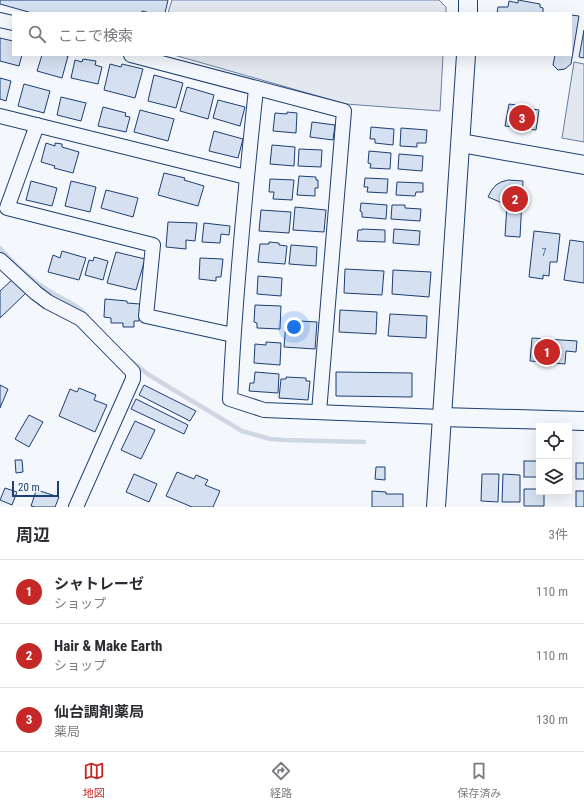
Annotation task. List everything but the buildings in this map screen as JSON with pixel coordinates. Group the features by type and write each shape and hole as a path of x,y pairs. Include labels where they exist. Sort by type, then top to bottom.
{"street":[{"path":"468,0 468,12"},
{"path":"0,20 12,23"},
{"path":"135,56 344,111 319,412"},
{"path":"436,507 466,56"},
{"path":"256,89 246,178 233,335 230,399 264,410 584,421"},
{"path":"0,116 246,178"},
{"path":"37,125 7,208 153,245 146,316 233,335"},
{"path":"460,144 584,165"},
{"path":"0,260 48,302 81,319 133,372 133,379 76,507"}],"shaded area":[{"path":"172,0 439,0 446,7 446,12 168,12"},
{"path":"178,56 443,56 440,111 346,104"},
{"path":"574,62 584,64 584,142 562,138"}],"waterway":[{"path":"0,248 32,279 54,294 76,306 87,316"},
{"path":"131,361 149,375 242,431 270,439 364,442"}],"place":[{"name":"仙台調剤薬局","path":"522,118"},
{"name":"Hair & Make Earth","path":"515,199"},
{"name":"シャトレーゼ","path":"547,352"}]}
